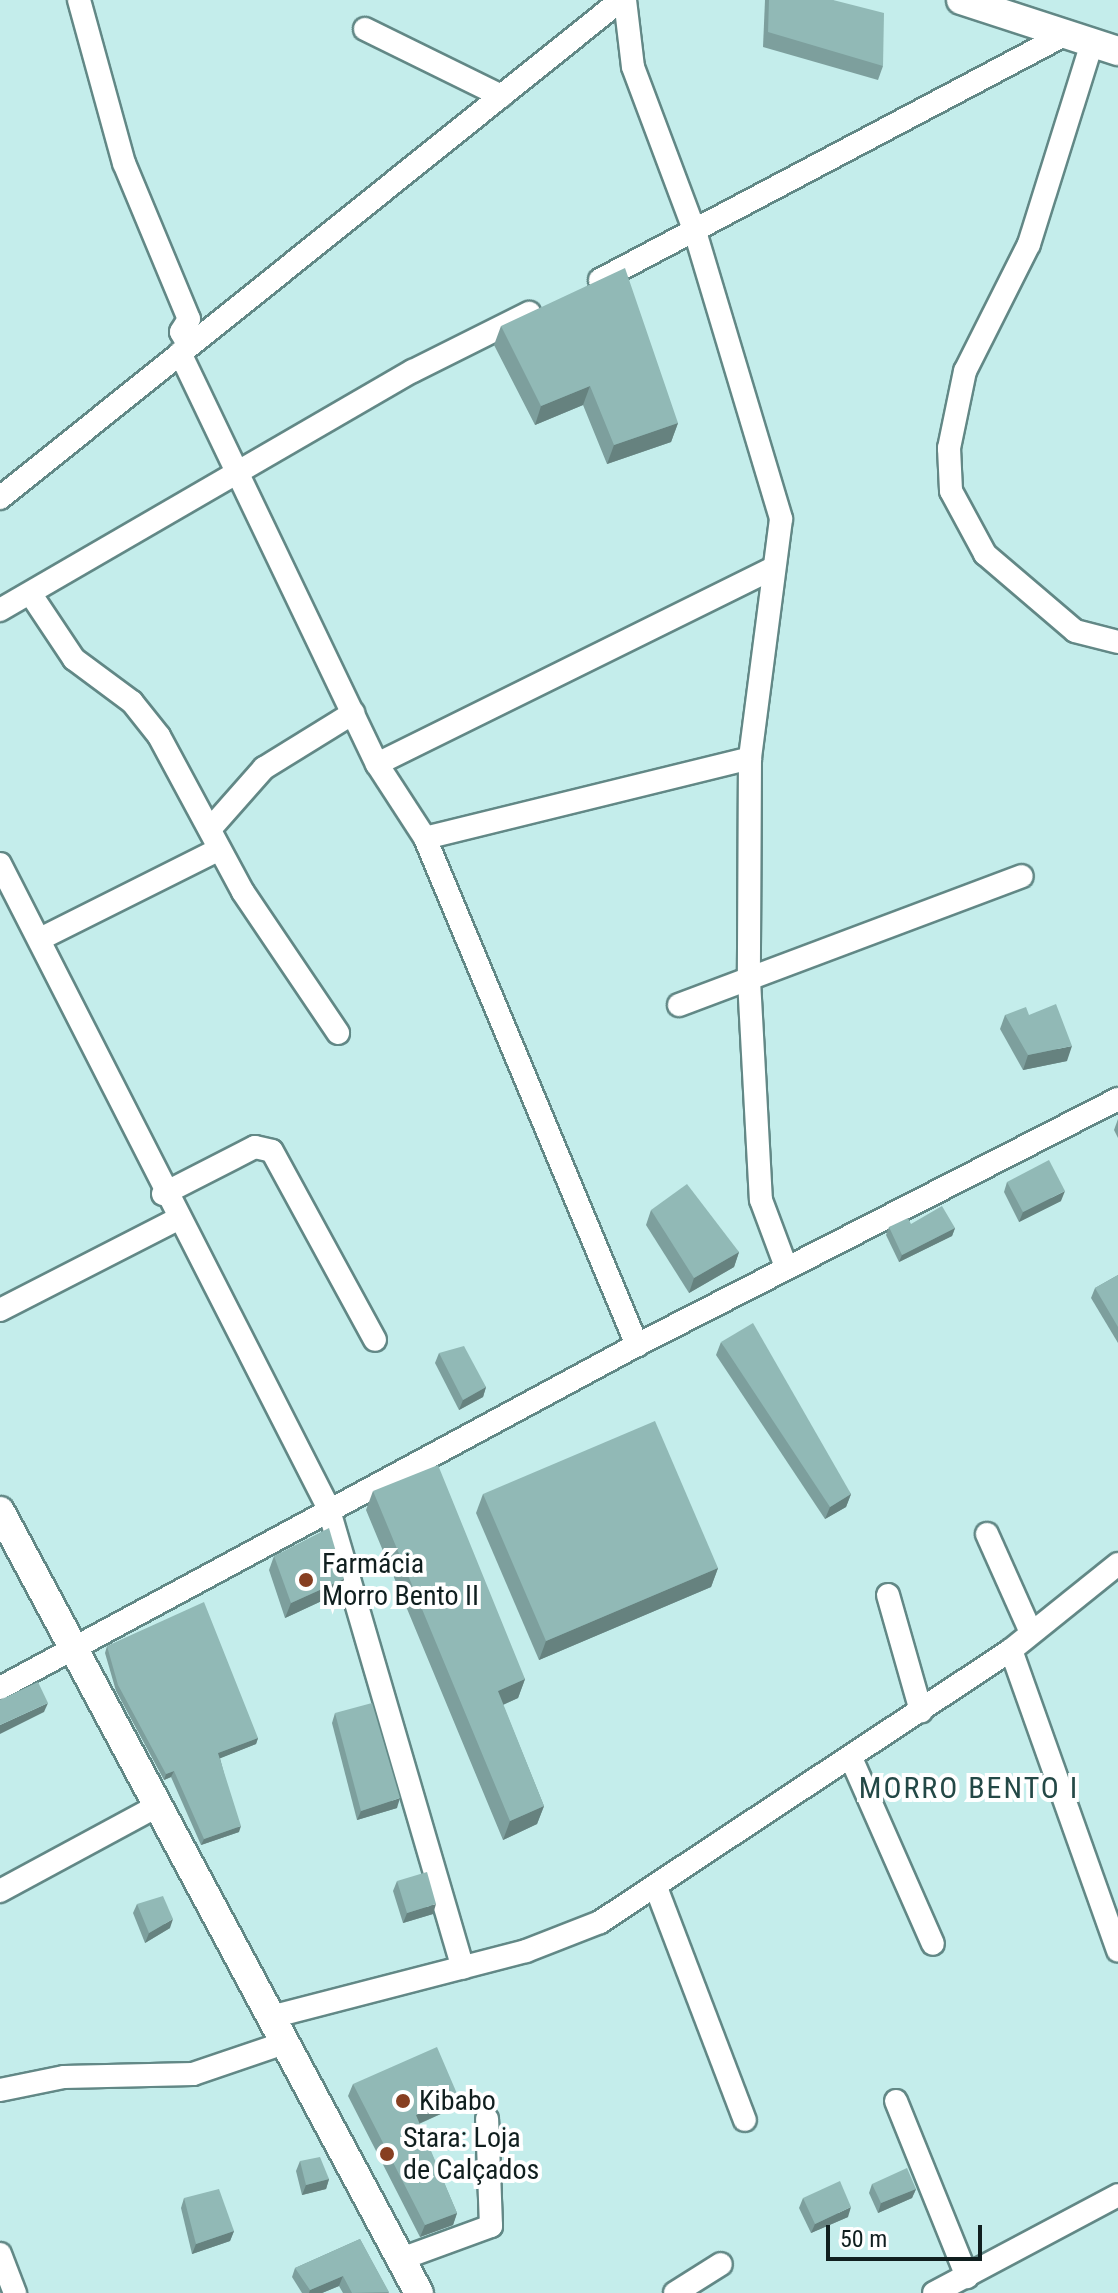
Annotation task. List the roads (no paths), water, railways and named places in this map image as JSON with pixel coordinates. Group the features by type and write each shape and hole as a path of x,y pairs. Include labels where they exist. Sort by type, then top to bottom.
{"main road":[{"path":"961,0 1098,42"},
{"path":"986,0 1098,42"},
{"path":"0,1511 8,1548 73,1650 419,2293"}],"street":[{"path":"79,0 124,163 189,319 181,332 184,348 238,477 377,764 425,838 637,1345"},
{"path":"0,498 623,0 633,67 696,235 781,519 750,758 749,980 761,1200 786,1267"},
{"path":"365,29 501,96"},
{"path":"0,610 32,596 425,365 1098,42"},
{"path":"1098,42 1029,244 965,371 949,448 951,491 985,554 1075,631 1118,642"},
{"path":"377,764 773,568"},
{"path":"32,596 74,659 132,702 159,736 211,828 218,850 338,1033"},
{"path":"211,828 264,768 353,713"},
{"path":"425,838 750,758"},
{"path":"40,939 218,850"},
{"path":"0,864 40,939 176,1220 328,1507 463,1968"},
{"path":"679,1005 1022,876"},
{"path":"0,1688 328,1507 786,1267 1118,1099"},
{"path":"163,1194 255,1147 272,1151 375,1340"},
{"path":"0,1310 176,1220"},
{"path":"987,1534 1030,1630"},
{"path":"271,2017 463,1968 600,1922 657,1890 1011,1650 1030,1630 1118,1564"},
{"path":"888,1595 921,1711"},
{"path":"1011,1650 1118,1950"},
{"path":"851,1758 933,1944"},
{"path":"0,1891 157,1806"},
{"path":"657,1890 745,2120"},
{"path":"0,2090 64,2077 193,2074 284,2043"},
{"path":"896,2101 967,2277"},
{"path":"401,2259 491,2226 487,2119"},
{"path":"934,2293 1118,2195"},
{"path":"0,2254 15,2293"},
{"path":"675,2293 721,2264"}],"place":[{"name":"Farmácia Morro Bento II","path":"306,1580"},
{"name":"Kibabo","path":"403,2101"},
{"name":"Stara: Loja de Calçados","path":"387,2154"}],"district":[{"name":"MORRO BENTO I","path":"969,1788"}]}
